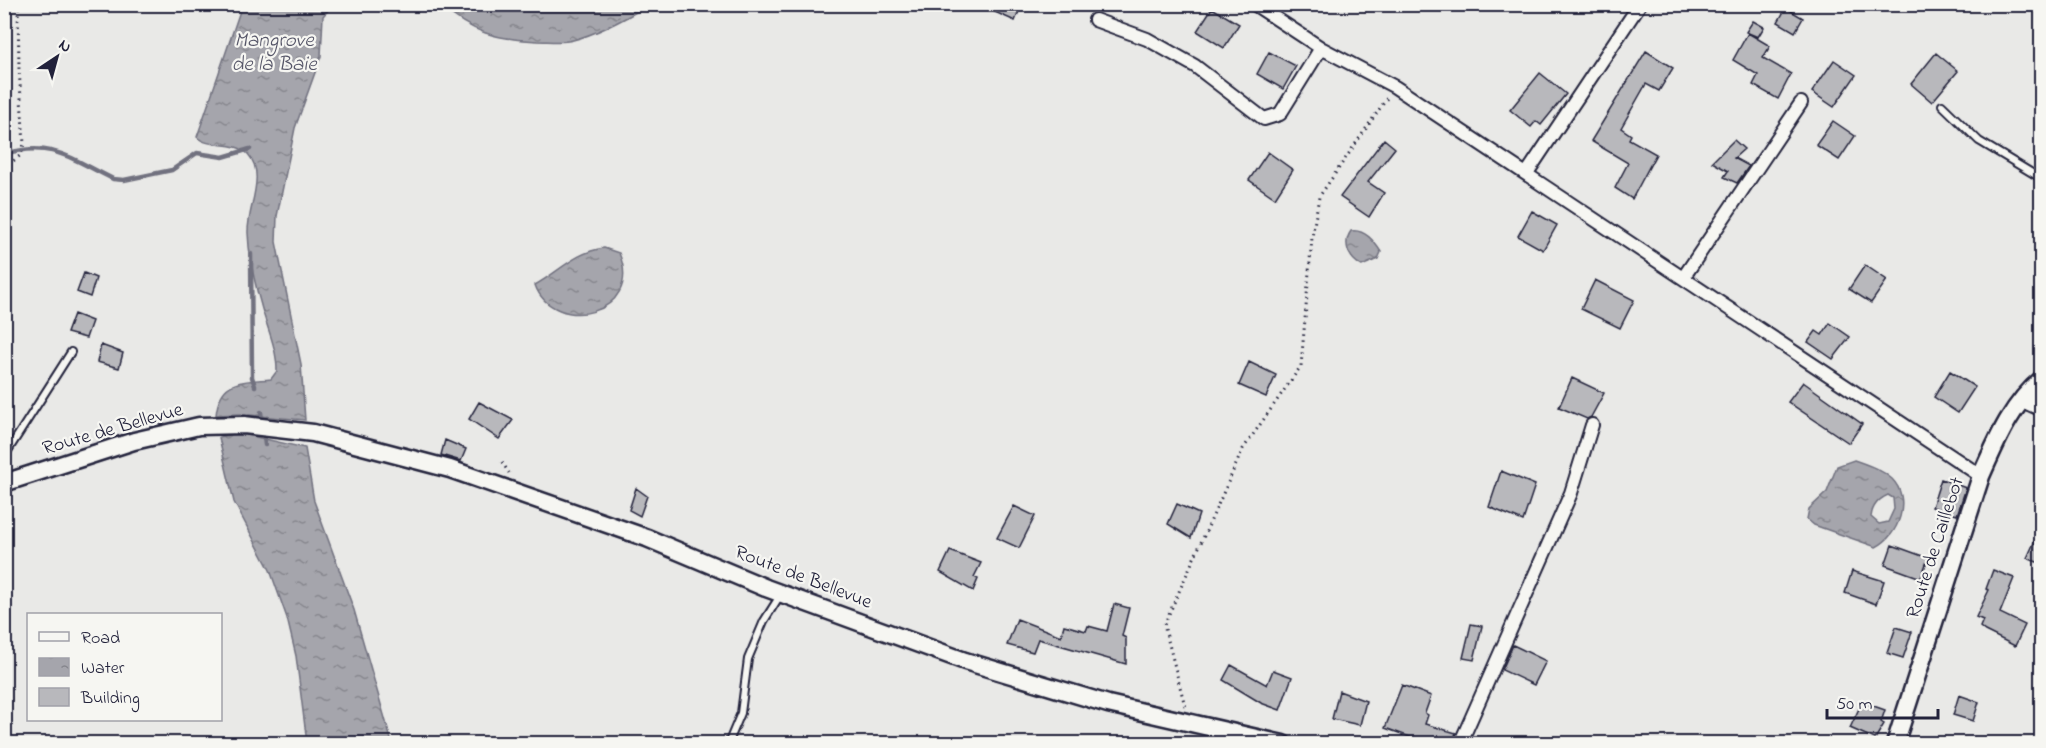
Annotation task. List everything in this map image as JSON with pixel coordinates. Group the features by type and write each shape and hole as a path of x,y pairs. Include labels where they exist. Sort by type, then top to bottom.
{"main road":[{"name":"Route de Caillebot","path":"1895,744 1981,476 2000,434 2020,399 2042,378"},
{"name":"Route de Bellevue","path":"4,483 134,441 199,426 244,424 314,433 461,473 647,538 782,594 965,661 1108,704 1283,744"}],"street":[{"path":"1254,4 1321,48 1395,87 1981,476"},
{"path":"1527,173 1640,4"},
{"path":"1095,20 1147,39 1195,66 1264,119 1280,114 1321,48"},
{"path":"1683,278 1801,103"},
{"path":"2020,399 2042,410"},
{"path":"1460,744 1571,493 1592,425"}],"lane":[{"path":"1942,105 1980,141 2042,179"},
{"path":"4,457 71,352"},
{"path":"728,744 741,713 751,651 764,621 782,594"}],"path":[{"path":"4,168 21,155 24,144 18,68 18,4"},
{"path":"1189,723 1164,625 1243,449 1301,366 1312,237 1319,197 1395,87"}],"water":[{"name":"Mangrove de la Baie","path":"242,5 333,5 323,16 321,56 295,128 277,216 276,242 301,364 305,420 249,415 247,435 305,448 314,501 354,610 392,743 307,743 296,656 287,618 270,570 234,502 220,442 219,437 237,434 241,414 216,415 222,395 227,389 241,382 271,379 277,371 274,347 257,291 250,252 248,223 256,182 253,162 243,150 208,143 197,137"},
{"path":"440,5 648,5 603,30 560,42 509,38 485,33 463,22"},
{"path":"1351,231 1361,232 1372,240 1381,252 1378,259 1362,266 1357,263 1350,255 1347,246"},
{"path":"604,248 619,253 624,275 619,292 609,304 594,311 576,313 559,310 545,301 535,285 576,258"},
{"path":"1854,460 1883,473 1898,487 1902,506 1900,516 1891,535 1876,547 1814,525 1807,519 1809,509 1827,492 1837,466","holes":["1888,495 1893,498 1894,509 1888,522 1879,524 1871,517 1874,506"]}],"building":[{"path":"977,4 1022,4 1015,21"},
{"path":"1212,8 1239,24 1224,48 1197,31"},
{"path":"1786,8 1803,18 1795,32 1778,22"},
{"path":"1753,21 1764,27 1758,37 1746,32"},
{"path":"1748,33 1770,46 1763,58 1791,74 1778,99 1753,85 1758,75 1733,60"},
{"path":"1646,51 1673,68 1659,91 1646,84 1621,128 1631,135 1629,139 1656,154 1632,199 1615,188 1628,163 1591,141"},
{"path":"1269,52 1296,66 1283,89 1257,74"},
{"path":"1936,53 1958,71 1932,102 1911,84"},
{"path":"1834,60 1856,75 1834,107 1812,92"},
{"path":"1540,73 1566,94 1541,125 1536,121 1531,127 1510,110"},
{"path":"1833,121 1855,136 1839,160 1816,145"},
{"path":"1384,139 1395,148 1368,182 1384,193 1369,217 1340,197"},
{"path":"1734,140 1744,149 1734,158 1749,166 1737,183 1724,177 1728,171 1712,162"},
{"path":"1268,152 1293,170 1275,198 1249,180"},
{"path":"1532,211 1557,225 1543,250 1518,236"},
{"path":"1865,265 1887,280 1871,303 1849,289"},
{"path":"84,273 96,278 90,297 77,292"},
{"path":"1595,280 1634,300 1620,328 1581,309"},
{"path":"74,314 92,321 86,338 67,333"},
{"path":"1830,323 1850,337 1833,359 1808,342 1816,331 1822,335"},
{"path":"101,345 123,353 119,368 97,362"},
{"path":"1249,362 1276,375 1266,397 1239,385"},
{"path":"1950,371 1975,387 1958,413 1934,397"},
{"path":"1572,378 1604,393 1591,417 1587,419 1559,407"},
{"path":"1803,382 1862,424 1849,443 1788,402"},
{"path":"479,402 513,420 499,439 469,419"},
{"path":"445,440 466,449 461,461 441,455"},
{"path":"1501,471 1535,485 1523,521 1489,507"},
{"path":"1941,479 1966,488 1957,515 1932,507"},
{"path":"636,488 647,496 640,516 629,510"},
{"path":"1177,504 1199,514 1191,538 1168,524"},
{"path":"1014,506 1035,516 1019,548 997,538"},
{"path":"2042,525 2042,564 2027,558"},
{"path":"1892,545 1928,558 1921,578 1885,565"},
{"path":"950,551 981,563 974,577 978,579 973,591 940,572"},
{"path":"1993,570 2014,578 2000,613 2025,625 2015,646 1985,631 1980,627 1983,620 1976,617 1989,590 1986,589"},
{"path":"1852,571 1884,581 1876,604 1845,593"},
{"path":"1114,604 1129,608 1122,636 1126,638 1126,664 1038,639 1033,652 1007,645 1017,619 1061,636 1064,625 1086,631 1088,626 1107,631"},
{"path":"1471,624 1482,626 1474,660 1463,658"},
{"path":"1896,627 1912,632 1903,658 1887,653"},
{"path":"1513,645 1546,661 1534,685 1502,670"},
{"path":"1231,665 1267,685 1273,670 1292,677 1280,710 1261,703 1223,680"},
{"path":"1402,685 1431,696 1425,713 1428,715 1425,724 1456,733 1452,744 1420,744 1421,741 1385,728"},
{"path":"1339,691 1366,701 1360,725 1332,719"},
{"path":"1959,695 1979,702 1973,721 1953,715"},
{"path":"1862,702 1885,710 1881,722 1884,724 1875,739 1850,728"}],"waterway":[{"path":"4,154 21,150 49,150 113,179 124,180 172,170 197,153 223,157 250,149"},
{"path":"251,254 252,377 255,386"},
{"path":"261,412 265,445"}]}
